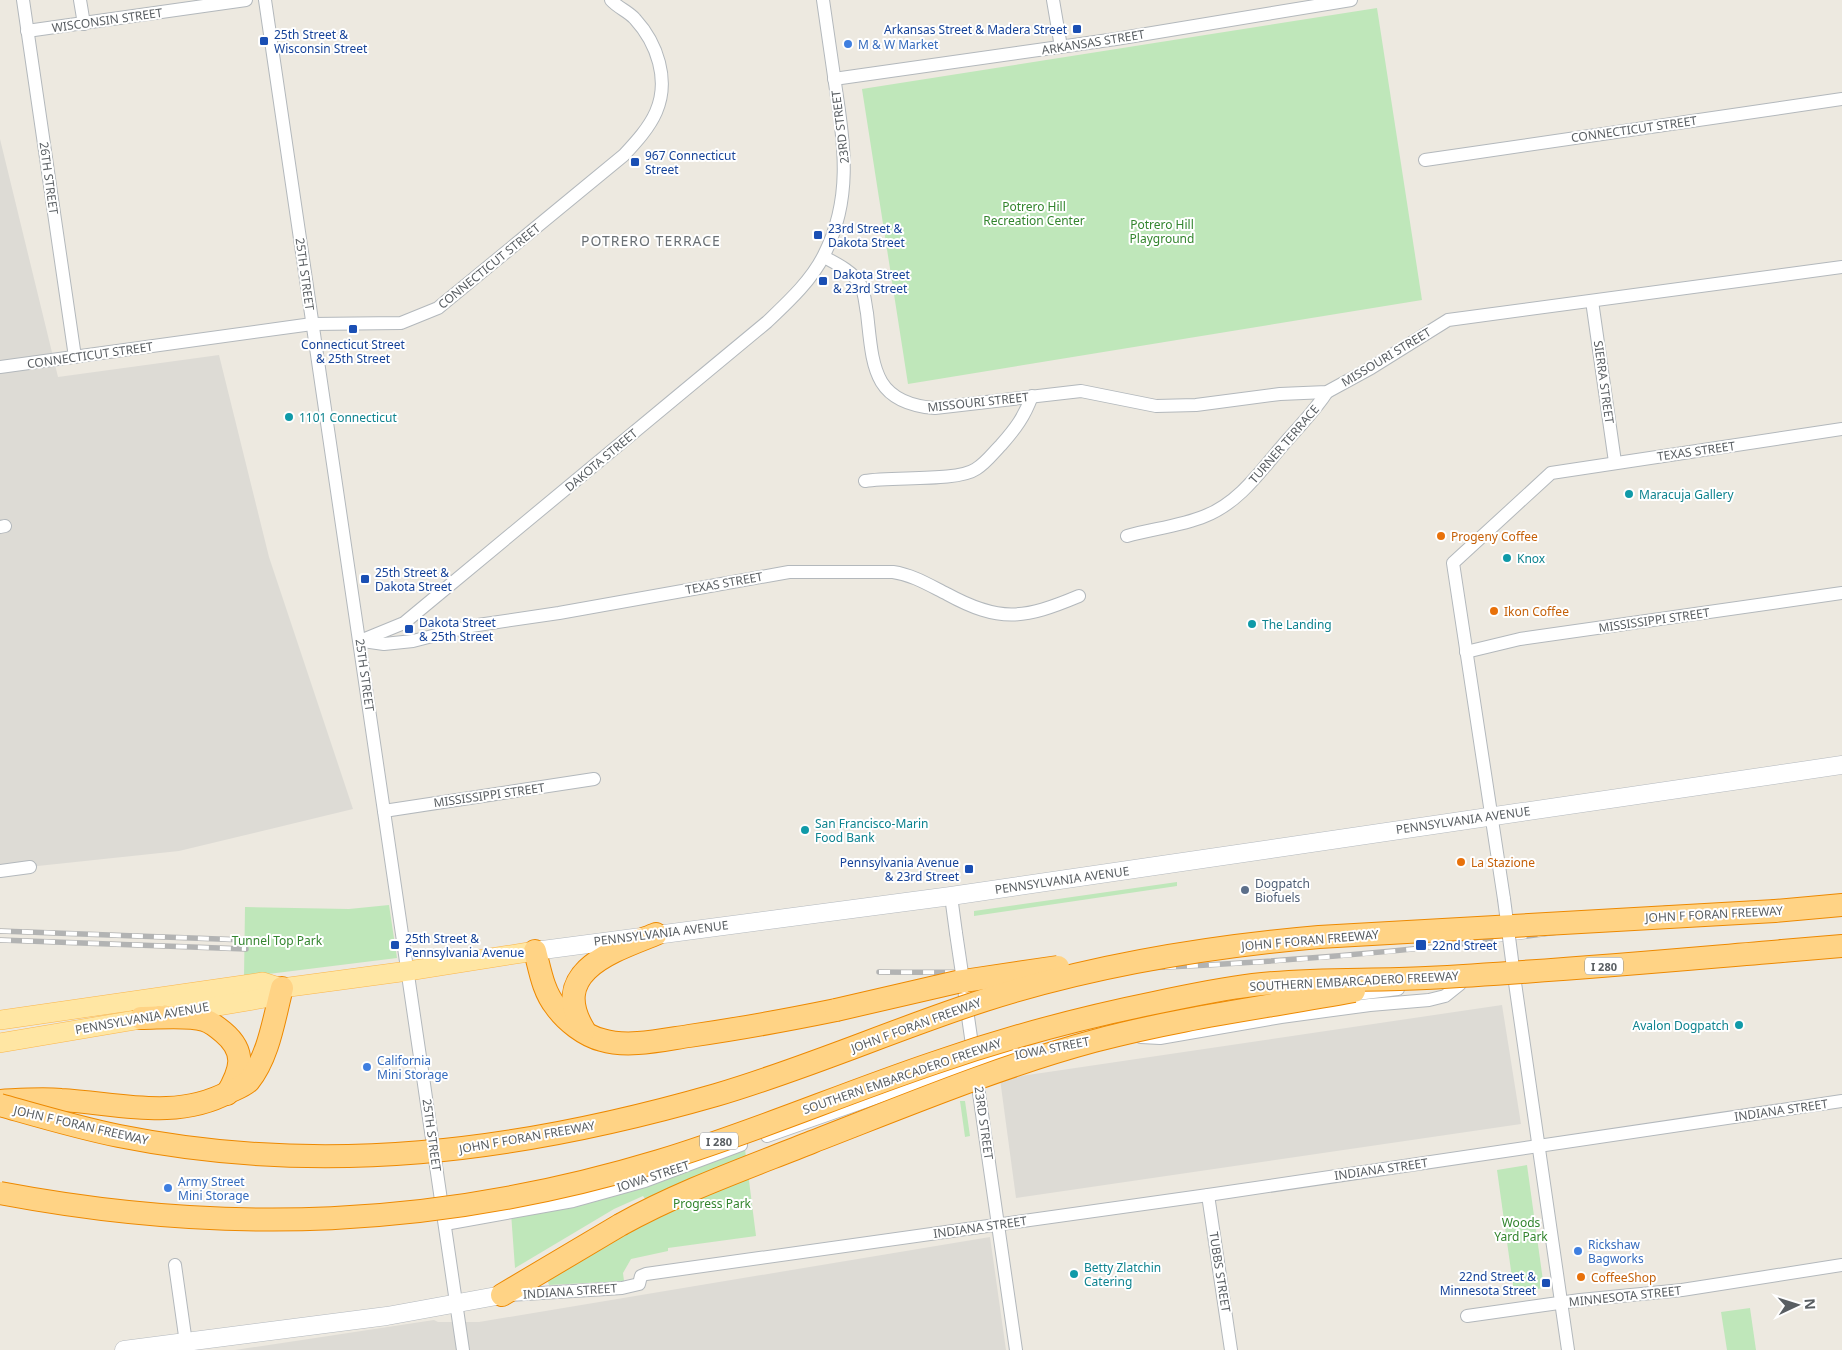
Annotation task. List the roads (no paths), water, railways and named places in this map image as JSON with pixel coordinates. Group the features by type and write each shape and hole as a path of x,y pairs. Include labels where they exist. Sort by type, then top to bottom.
{"highway":[{"name":"JOHN F FORAN FREEWAY","path":"0,1105 120,1136 231,1151 354,1156 410,1154 488,1146 607,1123 708,1097 779,1076 987,1000 1136,961 1200,950 1319,937 1775,911 1842,905"},
{"path":"584,1030 576,1017 574,1005 579,979 586,969 607,955 656,934"},
{"name":"SOUTHERN EMBARCADERO FREEWAY","path":"0,1194 112,1212 226,1221 340,1220 451,1209 557,1188 664,1160 942,1060 1097,1015 1254,985 1426,978 1842,946"},
{"path":"535,950 545,990 565,1018 603,1040 617,1042 671,1039 754,1027 958,982 1200,950"},
{"path":"502,1295 649,1209 711,1182 944,1091 1046,1055 1142,1030 1426,978"},
{"path":"0,1101 60,1100 130,1109 160,1110 190,1106 223,1095 248,1082 260,1062 282,988"},
{"path":"141,1018 202,1019 215,1025 231,1038 238,1049 240,1063 238,1075 223,1095"}],"main road":[{"name":"PENNSYLVANIA AVENUE","path":"0,1043 265,998 282,988 408,972 535,950 951,896 1842,765"},
{"name":"PENNSYLVANIA AVENUE","path":"0,1020 263,982 282,988"},
{"path":"0,1048 20,1039"},
{"name":"INDIANA STREET","path":"124,1350 187,1345 388,1316 502,1295"}],"street":[{"name":"26TH STREET","path":"23,0 74,357"},
{"path":"80,0 84,24"},
{"name":"WISCONSIN STREET","path":"27,31 246,0"},
{"name":"25TH STREET","path":"265,0 464,1350"},
{"name":"CONNECTICUT STREET","path":"0,367 312,324 401,323 438,308 624,155 647,128 657,111 661,91 661,72 656,49 634,17 618,8 611,0"},
{"name":"23RD STREET","path":"823,0 845,169 842,199 834,232 824,257"},
{"path":"1053,0 1061,47"},
{"name":"ARKANSAS STREET","path":"834,79 1061,47 1351,0"},
{"name":"CONNECTICUT STREET","path":"1425,160 1842,99"},
{"name":"MISSOURI STREET","path":"824,257 851,274 861,284 873,359 879,379 901,402 917,407 935,408 1081,391 1156,406 1196,405 1280,394 1327,392 1371,368 1448,320 1842,268"},
{"name":"DAKOTA STREET","path":"360,641 404,623 760,328 805,283 824,257"},
{"name":"SIERRA STREET","path":"1592,301 1615,462"},
{"name":"TURNER TERRACE","path":"1127,536 1205,516 1223,506 1262,472 1290,436 1314,412 1327,392"},
{"path":"865,481 887,477 956,476 975,470 986,461 1024,418 1032,396"},
{"name":"TEXAS STREET","path":"1466,652 1453,563 1551,474 1615,462 1842,429"},
{"name":"TEXAS STREET","path":"360,641 384,644 413,641 471,626 789,572 893,572 907,575 973,608 1002,615 1037,611 1079,596"},
{"name":"MISSISSIPPI STREET","path":"1466,652 1520,639 1842,593"},
{"path":"1466,652 1504,899 1568,1350"},
{"name":"MISSISSIPPI STREET","path":"384,811 594,780"},
{"path":"0,870 30,867"},
{"name":"23RD STREET","path":"951,896 1016,1350"},
{"name":"IOWA STREET","path":"445,1224 573,1200 645,1181 975,1063 1116,1036 1160,1038 1290,1016 1429,1000 1445,996 1460,984 1514,972"},
{"name":"INDIANA STREET","path":"502,1295 622,1288 639,1284 641,1276 646,1274 1208,1195 1842,1102"},
{"name":"TUBBS STREET","path":"1208,1195 1231,1350"},
{"path":"175,1265 187,1345"},
{"name":"MINNESOTA STREET","path":"1467,1316 1561,1303 1682,1290 1842,1265"}],"railway":[{"path":"1462,937 1668,908"},
{"path":"879,972 1078,970 1177,967 1275,961 1472,943 1669,916"},
{"path":"0,931 246,940"},
{"path":"0,940 246,949"}],"place":[{"name":"Arkansas Street & Madera Street","path":"1077,29"},
{"name":"25th Street & Wisconsin Street","path":"264,41"},
{"name":"M & W Market","path":"848,44"},
{"name":"967 Connecticut Street","path":"635,162"},
{"name":"23rd Street & Dakota Street","path":"818,235"},
{"name":"Dakota Street & 23rd Street","path":"823,281"},
{"name":"Connecticut Street & 25th Street","path":"353,329"},
{"name":"1101 Connecticut","path":"289,417"},
{"name":"Maracuja Gallery","path":"1629,494"},
{"name":"Progeny Coffee","path":"1441,536"},
{"name":"Knox","path":"1507,558"},
{"name":"25th Street & Dakota Street","path":"365,579"},
{"name":"Ikon Coffee","path":"1494,611"},
{"name":"The Landing","path":"1252,624"},
{"name":"Dakota Street & 25th Street","path":"409,629"},
{"name":"San Francisco-Marin Food Bank","path":"805,830"},
{"name":"La Stazione","path":"1461,862"},
{"name":"Pennsylvania Avenue & 23rd Street","path":"969,869"},
{"name":"Dogpatch Biofuels","path":"1245,890"},
{"name":"25th Street & Pennsylvania Avenue","path":"395,945"},
{"name":"22nd Street","path":"1421,945"},
{"name":"Avalon Dogpatch","path":"1739,1025"},
{"name":"California Mini Storage","path":"367,1067"},
{"name":"Army Street Mini Storage","path":"168,1188"},
{"name":"Rickshaw Bagworks","path":"1578,1251"},
{"name":"Betty Zlatchin Catering","path":"1074,1274"},
{"name":"CoffeeShop","path":"1581,1277"},
{"name":"22nd Street & Minnesota Street","path":"1546,1283"}],"district":[{"name":"POTRERO TERRACE","path":"651,240"}],"park label":[{"name":"Potrero Hill Recreation Center","path":"1034,213"},
{"name":"Potrero Hill Playground","path":"1162,231"},
{"name":"Tunnel Top Park","path":"277,940"},
{"name":"Progress Park","path":"712,1203"},
{"name":"Woods Yard Park","path":"1521,1229"}]}
